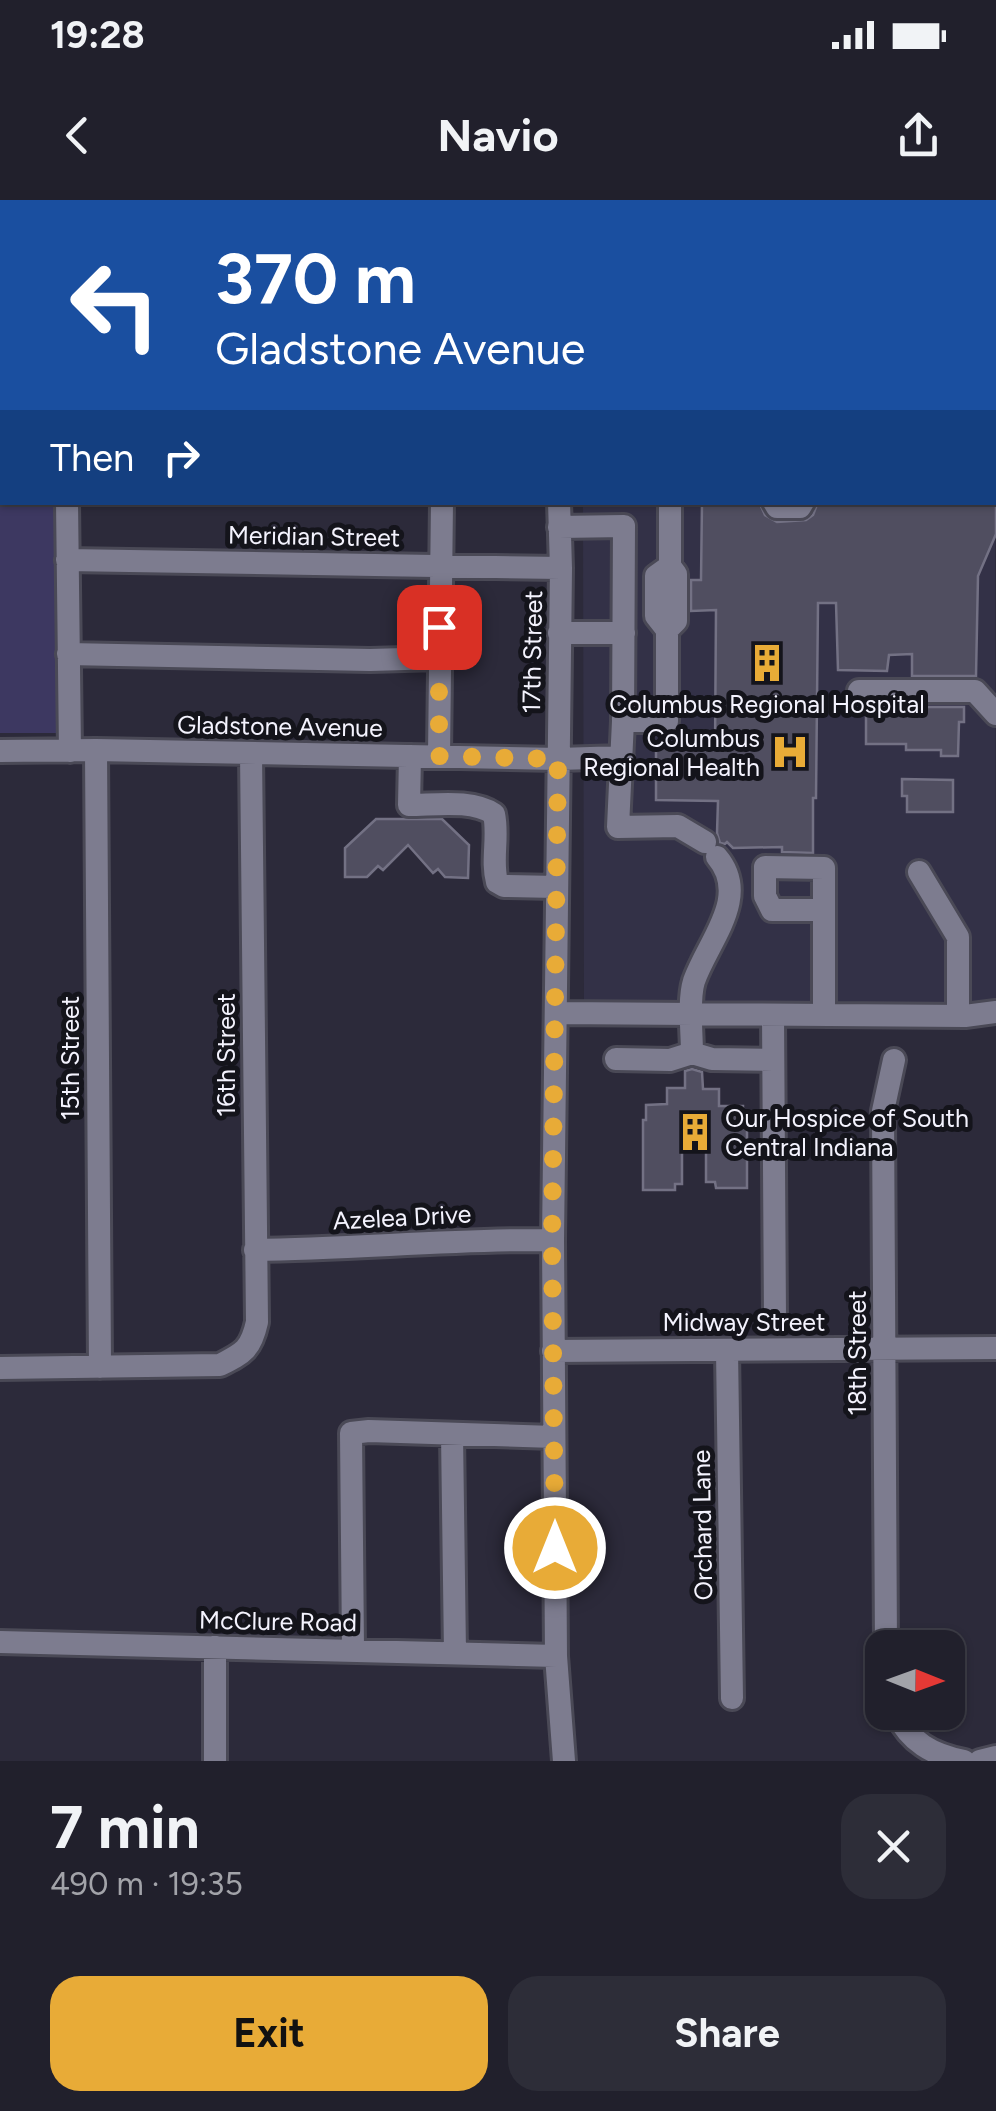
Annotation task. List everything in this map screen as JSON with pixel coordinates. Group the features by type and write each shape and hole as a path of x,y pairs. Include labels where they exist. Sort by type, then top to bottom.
{"street":[{"path":"67,505 70,751"},
{"path":"439,756 442,505"},
{"name":"17th Street","path":"559,505 552,1240 556,1656 564,1761"},
{"path":"625,505 618,827 678,826 711,849 726,868 730,894 725,916 693,985 692,1053"},
{"path":"623,721 667,720 668,630 656,616 656,576 670,566 670,505"},
{"path":"776,505 802,505"},
{"path":"559,526 624,526"},
{"name":"Meridian Street","path":"67,560 560,568"},
{"path":"560,634 624,633"},
{"path":"68,654 439,658"},
{"path":"858,692 974,691 996,714"},
{"name":"Gladstone Avenue","path":"0,750 622,757"},
{"name":"15th Street","path":"96,750 100,1366"},
{"name":"16th Street","path":"100,1366 220,1365 242,1353 253,1340 256,1250 252,753"},
{"path":"410,756 409,805 485,808 494,814 496,826 497,882 504,886 557,887"},
{"path":"919,872 958,937 958,1016"},
{"path":"824,910 824,1015"},
{"path":"556,1013 958,1016 996,1012"},
{"path":"772,1015 775,1318"},
{"path":"616,1060 670,1060 692,1053 712,1059 773,1060"},
{"name":"18th Street","path":"886,1630 883,1112 894,1060"},
{"name":"Azelea Drive","path":"256,1250 552,1240"},
{"name":"Midway Street","path":"554,1351 996,1348"},
{"name":"Orchard Lane","path":"727,1350 732,1698"},
{"path":"0,1368 100,1366"},
{"path":"354,1649 352,1433 554,1437"},
{"path":"452,1434 455,1652"},
{"name":"McClure Road","path":"0,1642 556,1656"},
{"path":"215,1648 215,1761"},
{"path":"907,1730 915,1741 940,1756 964,1761"},
{"path":"980,1761 996,1758"}],"shaded area":[{"path":"0,505 57,505 56,733 0,733"},
{"name":"Columbus Regional Health","path":"583,505 995,505 996,1003 978,1006 584,1002"}],"building":[{"name":"Columbus Regional Hospital","path":"702,505 760,505 765,515 777,522 806,520 817,505 996,505 996,534 978,576 976,676 912,676 912,654 889,655 887,671 838,670 836,603 818,603 813,853 782,852 782,847 733,848 727,842 720,843 718,801 656,800 656,748 715,748 716,610 691,611 691,580 701,580"},
{"path":"866,707 964,707 964,722 959,722 958,756 941,756 941,750 906,750 906,744 866,744"},
{"path":"902,779 953,780 953,812 907,812"},
{"path":"376,819 442,819 469,845 468,878 445,877 438,869 433,873 408,845 383,870 378,866 367,877 345,877 345,848"},
{"name":"Our Hospice of South Central Indiana","path":"685,1071 702,1072 703,1089 719,1089 719,1106 743,1106 743,1121 747,1121 747,1188 716,1188 715,1182 706,1182 706,1147 682,1147 682,1184 675,1184 675,1190 643,1190 646,1105 667,1104 667,1088 685,1088"}],"place":[{"name":"Columbus Regional Hospital","path":"767,663"},
{"name":"Columbus Regional Health","path":"790,752"},
{"name":"Our Hospice of South Central Indiana","path":"695,1132"}],"route":[{"path":"439,627 439,756 558,759 552,1240 555,1548"}]}
